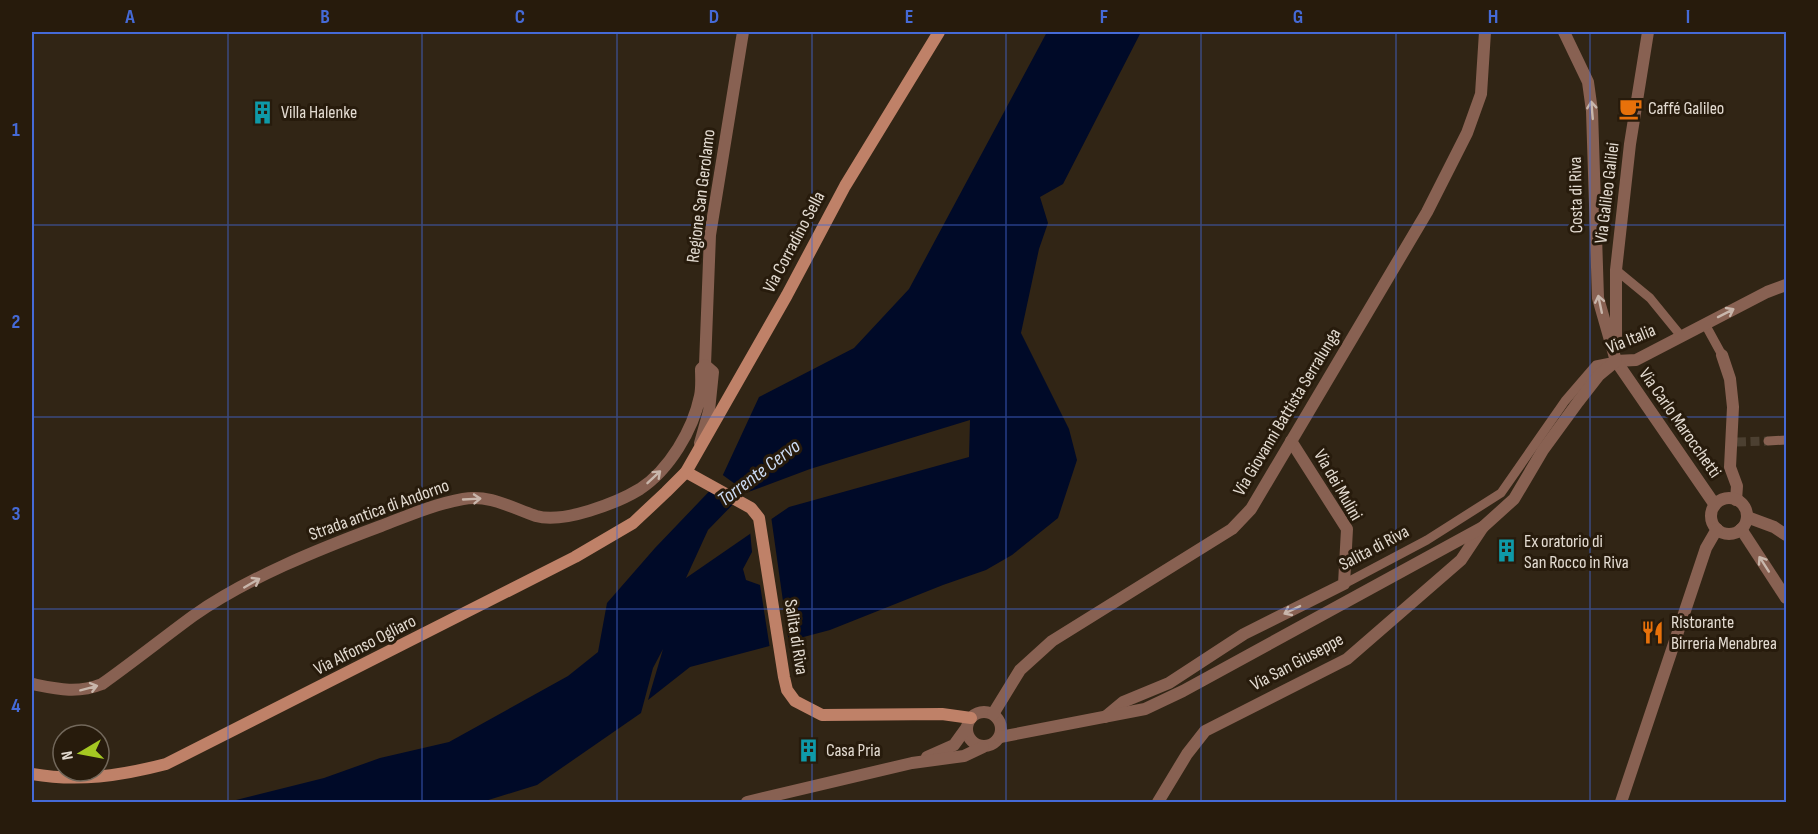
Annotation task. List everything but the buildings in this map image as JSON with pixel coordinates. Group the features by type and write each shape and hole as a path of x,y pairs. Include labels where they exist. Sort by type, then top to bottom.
{"main road":[{"name":"Via Corradino Sella","path":"686,472 787,295 845,186 939,32"},
{"name":"Salita di Riva","path":"686,472 751,508 759,518 784,677 787,690 795,701 822,715 942,714 969,723"},
{"name":"Via Alfonso Ogliaro","path":"32,774 62,780 120,777 166,765 575,557 633,523 686,472"}],"street":[{"name":"Regione San Gerolamo","path":"703,371 710,235 743,32"},
{"name":"Via Giovanni Battista Serralunga","path":"993,714 1020,670 1052,641 1232,529 1251,509 1427,212 1467,133 1480,94 1485,32"},
{"name":"Costa di Riva","path":"1564,32 1588,82 1592,111 1598,298 1616,361"},
{"name":"Via Galileo Galilei","path":"1616,361 1616,270 1630,144 1648,32"},
{"path":"1616,270 1650,298 1681,336"},
{"name":"Via Italia","path":"1483,527 1514,499 1564,421 1599,375 1616,361 1636,360 1786,285"},
{"path":"1705,324 1722,355 1731,388 1734,442 1730,467 1737,486 1736,500"},
{"name":"Via Carlo Marocchetti","path":"1616,361 1715,505"},
{"name":"Salita di Riva","path":"1105,717 1123,702 1169,683 1244,634 1427,540 1502,493 1565,401 1596,365 1616,361"},
{"path":"698,452 713,385 713,372 703,371"},
{"name":"Strada antica di Andorno","path":"32,684 66,691 85,691 102,684 194,615 268,574 327,546 413,514 477,497 538,516 556,518 585,512 638,490 657,476 676,451 692,419 700,395 703,371"},
{"path":"1768,441 1786,440"},
{"name":"Via dei Mulini","path":"1291,441 1347,529 1344,584"},
{"path":"1621,802 1706,548 1717,529 1712,515 1715,505 1725,499 1736,500 1744,507 1747,517 1741,530 1731,534 1717,529"},
{"path":"1747,517 1774,527 1786,536"},
{"name":"Salita di Riva","path":"1000,737 1145,709 1183,691 1483,527"},
{"name":"Via San Giuseppe","path":"1158,802 1187,754 1205,731 1347,659 1461,560 1483,527"},
{"path":"1741,530 1786,598"},
{"path":"747,802 912,763 964,756 993,745 1000,737 1000,722 993,714 981,712 969,723 954,745 912,763"},
{"path":"969,723 969,738 983,747"}],"water":[{"name":"Torrente Cervo","path":"1047,32 1141,32 1063,184 1040,197 1048,223 1039,249 1021,333 1069,429 1077,460 1058,518 1012,555 986,570 830,630 690,667 648,700 663,649 653,668 641,713 537,785 482,802 228,802 324,778 380,758 449,742 568,676 598,652 607,603 655,548 721,479 759,397 854,348 909,289","holes":["970,420 969,457 789,507 686,578 708,530 743,494 810,469"]}],"pier":[{"path":"720,473 750,495 736,505 710,486"},
{"path":"771,516 789,644 770,649 760,585 746,580 743,569 752,552 750,530"}],"tunnel":[{"path":"1737,442 1768,441"}],"place":[{"name":"Caffé Galileo","path":"1630,108"},
{"name":"Villa Halenke","path":"263,112"},
{"name":"Ex oratorio di San Rocco in Riva","path":"1506,551"},
{"name":"Ristorante Birreria Menabrea","path":"1653,632"},
{"name":"Casa Pria","path":"808,750"}]}
